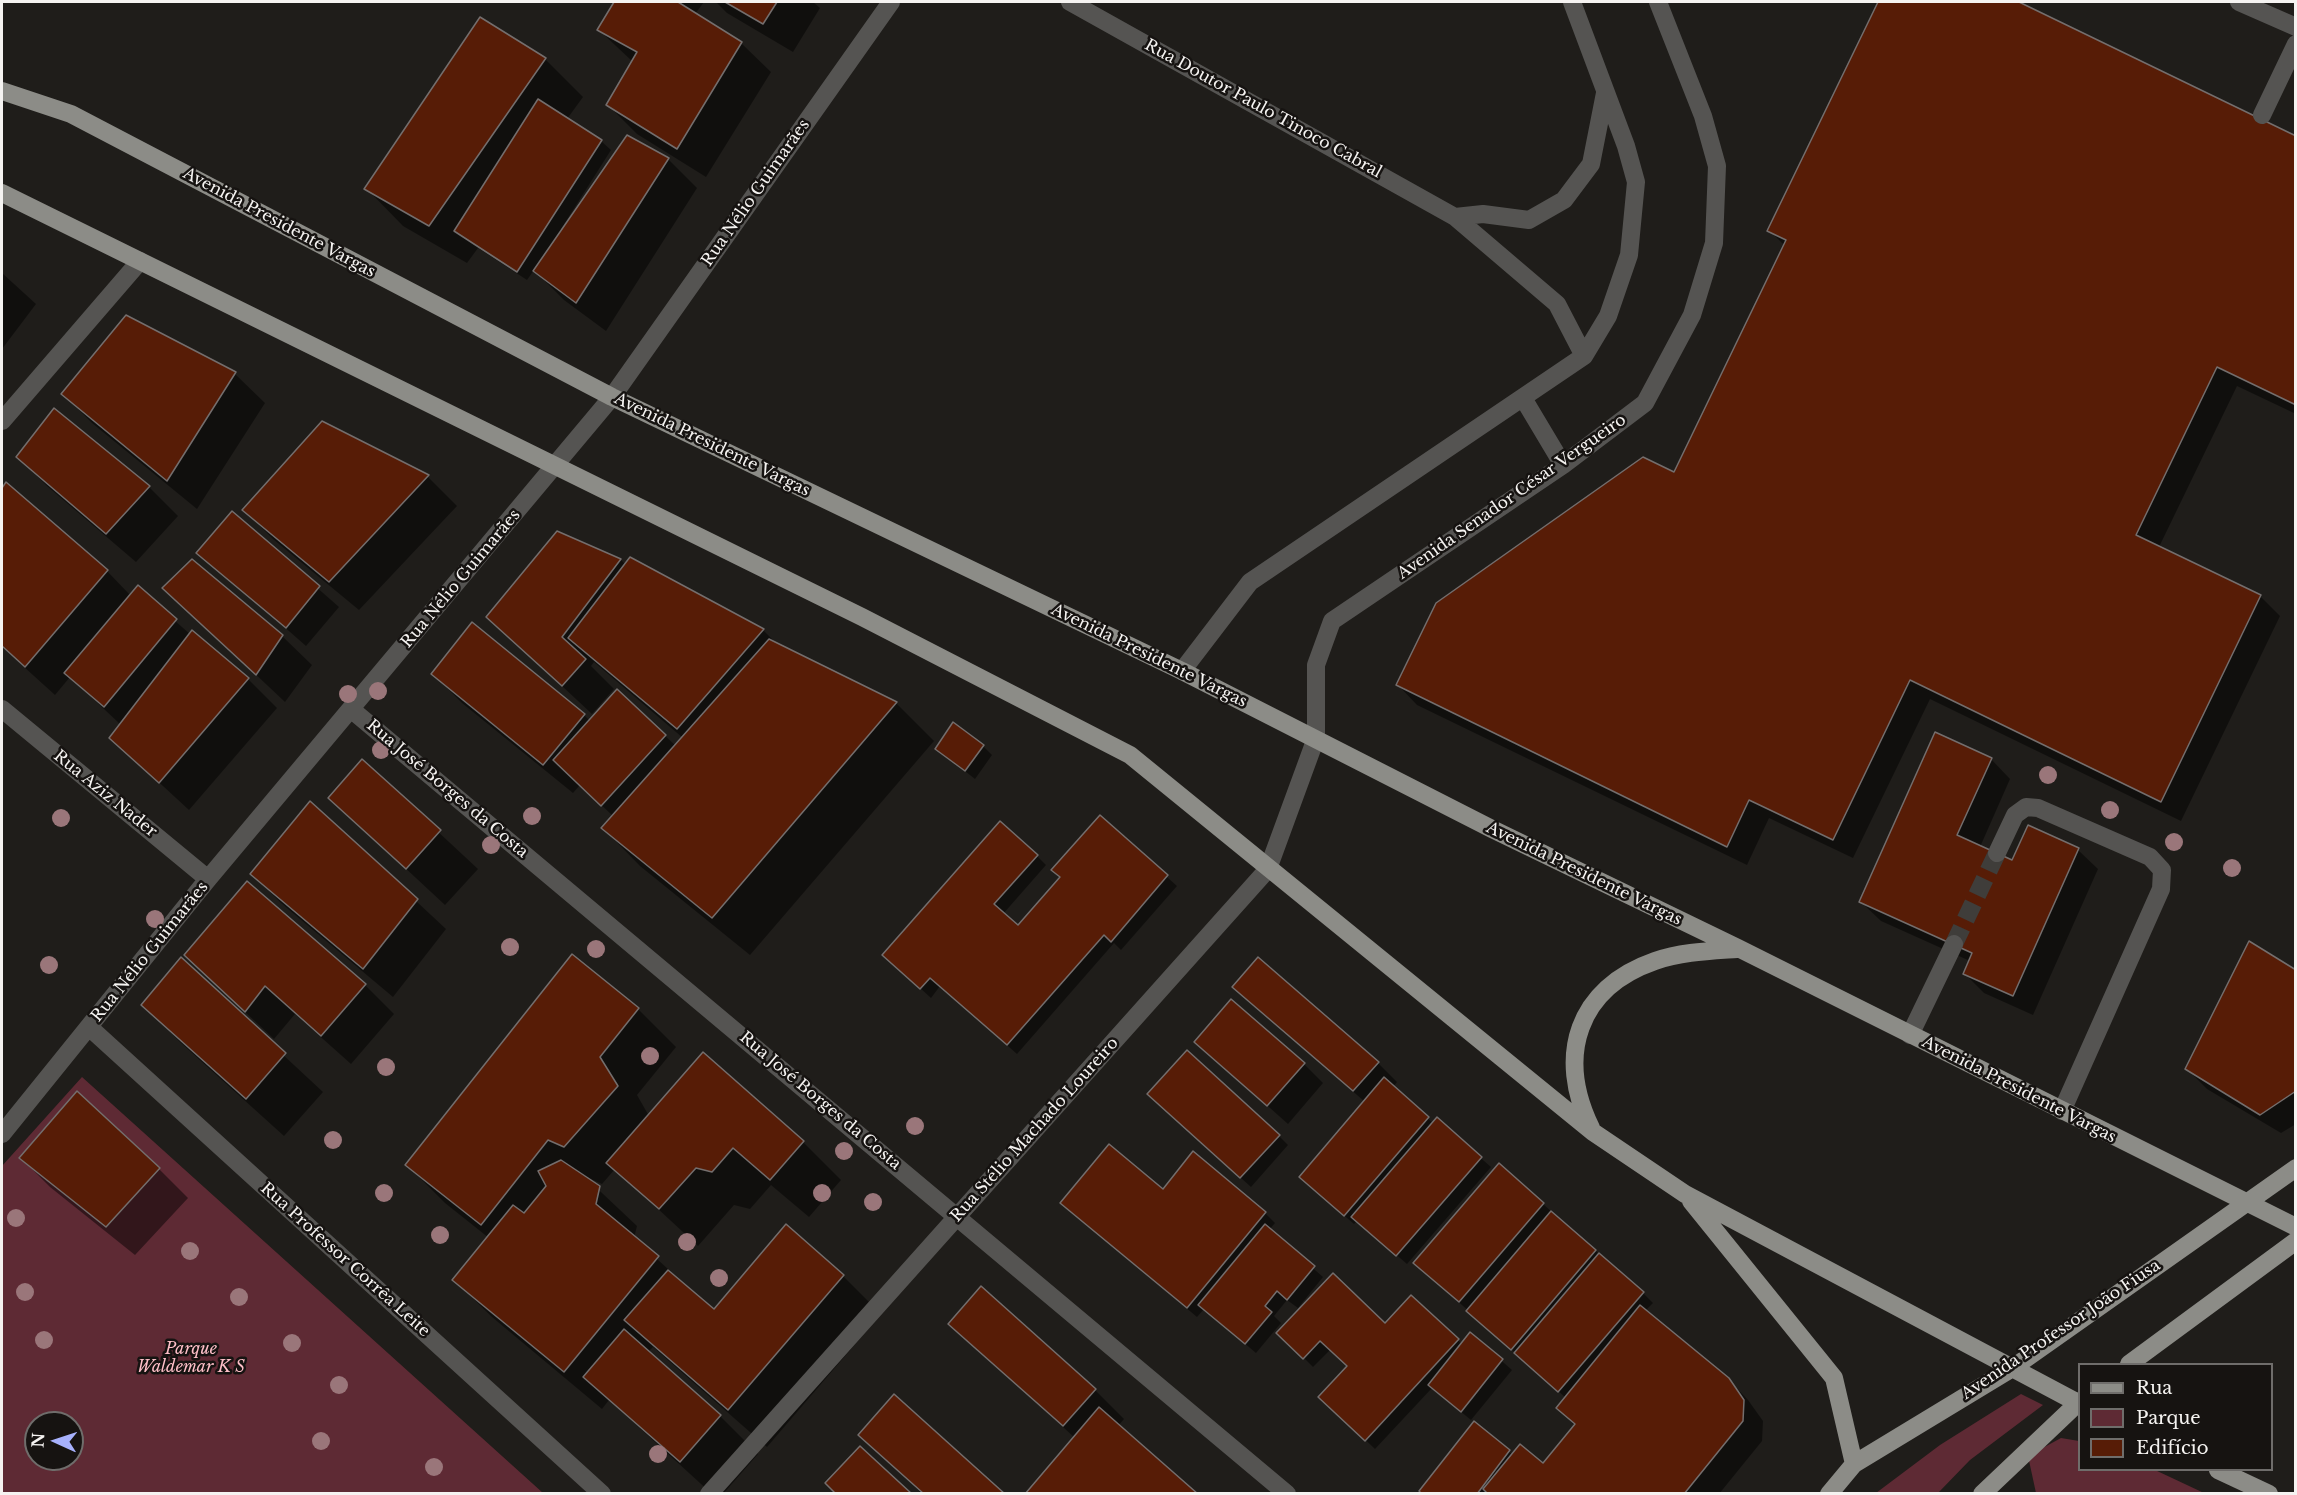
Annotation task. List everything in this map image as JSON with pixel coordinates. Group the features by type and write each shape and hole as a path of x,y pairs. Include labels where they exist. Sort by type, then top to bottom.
{"main road":[{"name":"Avenida Presidente Vargas","path":"2,90 71,114 612,397 1182,671 1580,873 1738,948 2295,1227"},
{"path":"2,193 862,617 1130,755 1593,1132 1685,1194 2014,1366 2078,1402"},
{"path":"1593,1132 1582,1110 1573,1071 1580,1028 1590,1007 1619,980 1654,961 1695,952 1738,948"},
{"name":"Avenida Professor João Fiusa","path":"1829,1494 1854,1464 2014,1366 2295,1168"},
{"path":"1685,1194 1834,1378 1854,1464"},
{"path":"2132,1363 2295,1241"},
{"path":"1983,1493 2078,1404"},
{"path":"2220,1471 2269,1494"}],"street":[{"name":"Rua Nélio Guimarães","path":"2,1134 208,879 612,397 891,2"},
{"name":"Rua Doutor Paulo Tinoco Cabral","path":"1070,2 1455,217 1557,304 1584,356"},
{"path":"1182,671 1250,582 1584,356 1608,316 1629,255 1636,182 1626,146 1572,2"},
{"name":"Avenida Senador César Vergueiro","path":"1316,738 1316,665 1332,621 1563,465 1645,403 1692,315 1714,243 1717,166 1703,116 1658,2"},
{"path":"2239,2 2295,27"},
{"path":"2262,115 2295,44"},
{"path":"1455,217 1483,214 1529,220 1564,200 1591,164 1605,93"},
{"path":"2,421 140,261"},
{"path":"1522,398 1563,465"},
{"name":"Rua Aziz Nader","path":"2,709 208,879"},
{"name":"Rua José Borges da Costa","path":"352,710 1287,1494"},
{"name":"Rua Stélio Machado Loureiro","path":"709,1494 1268,869 1316,738"},
{"path":"1997,853 2015,815 2025,807 2150,857 2162,870 2161,889 2062,1111"},
{"path":"1910,1035 1953,944"},
{"name":"Rua Professor Corrêa Leite","path":"89,1027 602,1494"}],"green space":[{"name":"Parque Waldemar K S","path":"82,1077 543,1493 2,1494 2,1166"},
{"path":"2021,1394 2043,1405 1970,1460 1938,1493 1876,1493 1940,1445"},
{"path":"2061,1438 2078,1441 2078,1471 2157,1471 2204,1493 2036,1493 2028,1456"}],"building":[{"path":"614,2 678,2 742,42 677,149 606,105 637,52 597,30"},
{"path":"725,2 777,2 763,24"},
{"path":"1878,2 2019,2 2296,136 2296,405 2217,367 2136,535 2261,595 2161,802 1910,680 1833,840 1749,800 1727,847 1396,685 1436,603 1643,457 1674,472 1786,240 1767,231"},
{"path":"480,17 546,58 429,226 364,189"},
{"path":"538,99 602,140 517,272 454,231"},
{"path":"627,135 669,158 576,303 533,271"},
{"path":"126,315 236,372 167,481 61,394"},
{"path":"54,408 150,486 106,534 16,457"},
{"path":"322,421 429,475 329,582 242,510"},
{"path":"6,482 108,570 25,667 2,646 2,488"},
{"path":"232,511 320,586 286,628 196,553"},
{"path":"557,531 621,559 562,637 586,659 562,686 486,617"},
{"path":"630,557 764,629 677,729 568,638"},
{"path":"192,559 283,635 256,675 162,588"},
{"path":"138,585 177,619 104,707 64,673"},
{"path":"472,622 585,714 543,765 431,674"},
{"path":"192,630 249,678 159,783 109,738"},
{"path":"769,639 897,702 712,918 601,828"},
{"path":"617,689 666,735 601,806 553,760"},
{"path":"953,722 984,745 965,771 935,749"},
{"path":"1935,732 1992,758 1957,835 2012,860 2028,825 2079,848 2013,996 1963,974 1972,953 1859,902"},
{"path":"362,759 441,830 406,869 328,798"},
{"path":"310,801 418,899 363,969 250,874"},
{"path":"1100,815 1168,875 1111,942 1104,935 1007,1045 930,978 920,989 882,955 1000,821 1038,855 994,904 1018,925 1060,877 1051,870"},
{"path":"247,881 366,984 321,1036 265,986 245,1012 184,955"},
{"path":"2249,941 2296,970 2296,1091 2260,1115 2185,1069"},
{"path":"572,954 639,1008 600,1057 618,1086 564,1147 548,1140 481,1225 405,1165"},
{"path":"181,957 286,1053 246,1099 141,1005"},
{"path":"1258,957 1379,1062 1353,1091 1232,987"},
{"path":"1231,999 1305,1063 1267,1106 1194,1042"},
{"path":"1187,1050 1280,1135 1240,1178 1147,1094"},
{"path":"703,1052 804,1141 770,1180 733,1148 712,1172 696,1168 659,1209 606,1163"},
{"path":"1384,1077 1429,1117 1344,1216 1299,1177"},
{"path":"77,1091 160,1168 106,1227 19,1158"},
{"path":"1437,1117 1482,1157 1396,1256 1351,1217"},
{"path":"1109,1144 1163,1189 1193,1151 1266,1212 1187,1308 1060,1203"},
{"path":"561,1160 600,1186 596,1204 659,1256 564,1372 452,1280 513,1205 524,1213 546,1186 538,1171"},
{"path":"1499,1163 1544,1203 1459,1302 1413,1263"},
{"path":"1551,1211 1596,1250 1511,1350 1466,1311"},
{"path":"786,1224 844,1275 728,1410 624,1320 668,1270 714,1309"},
{"path":"1265,1224 1315,1266 1287,1300 1277,1291 1265,1306 1272,1312 1245,1344 1198,1305"},
{"path":"1599,1253 1644,1292 1558,1392 1514,1353"},
{"path":"1333,1273 1385,1323 1411,1295 1459,1339 1365,1441 1318,1397 1347,1366 1320,1341 1303,1359 1276,1333"},
{"path":"981,1286 1096,1389 1063,1426 948,1324"},
{"path":"1640,1305 1729,1378 1744,1400 1743,1421 1684,1494 1488,1494 1483,1489 1520,1444 1543,1463 1575,1424 1556,1408"},
{"path":"624,1329 721,1415 680,1462 583,1377"},
{"path":"1470,1332 1503,1359 1461,1412 1428,1385"},
{"path":"894,1394 1005,1494 924,1494 858,1435"},
{"path":"1099,1407 1198,1494 1025,1494"},
{"path":"1474,1421 1510,1450 1477,1494 1422,1494 1419,1491"},
{"path":"860,1446 912,1494 836,1494 825,1483"}],"tunnel":[{"path":"1954,944 1997,853"}]}
